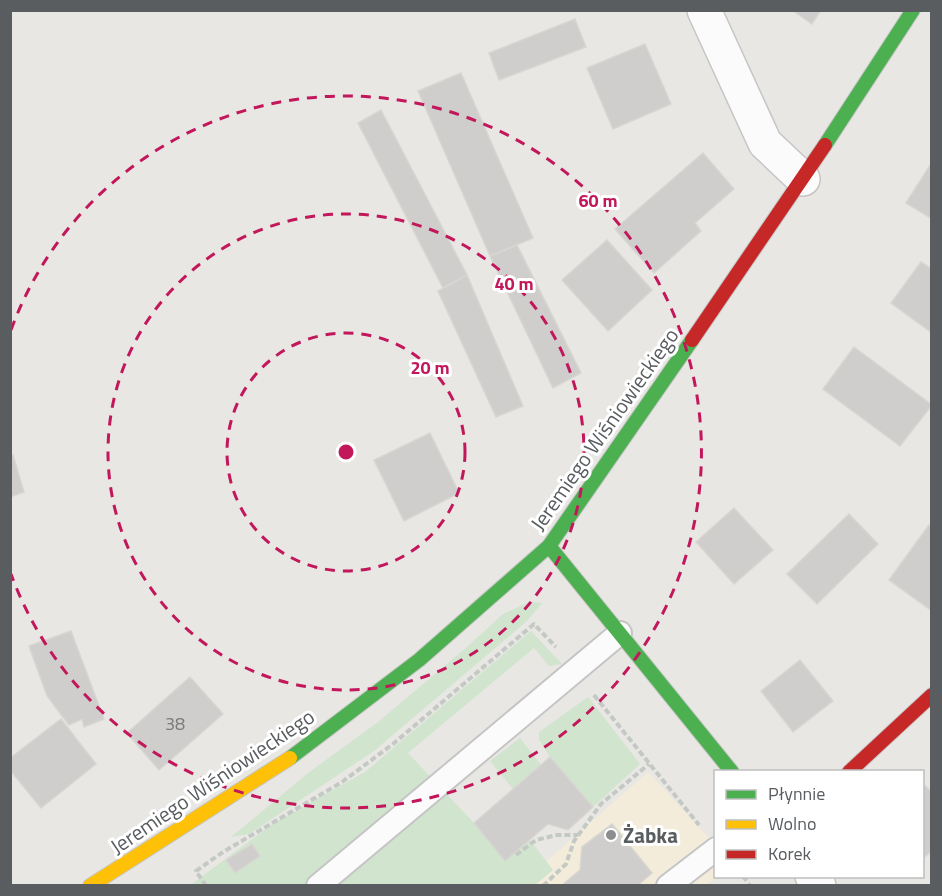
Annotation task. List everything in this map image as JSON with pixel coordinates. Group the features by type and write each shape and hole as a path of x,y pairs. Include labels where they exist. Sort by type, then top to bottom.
{"street":[{"path":"704,10 765,143 803,179"},
{"name":"Jeremiego Wiśniowieckiego","path":"90,885 276,769 419,660 549,546 803,179 913,10"},
{"path":"549,546 731,770"},
{"path":"850,770 932,695"}],"lane":[{"path":"318,885 620,633"},
{"path":"668,885 714,850"}],"path":[{"path":"206,885 196,871 223,852 342,782 393,744 534,624 576,671 701,827"},
{"path":"543,885 566,864 578,834 601,804 649,764"},
{"path":"516,855 536,840 557,835 578,834"}],"shaded area":[{"path":"648,772 714,843 714,878 716,878 706,885 518,886"}],"green space":[{"path":"529,602 542,603 527,621 374,751 249,834 231,837 308,773 378,722 503,614"},
{"path":"531,631 562,664 549,666 534,648 408,753 474,823 505,861 530,840 553,870 535,885 189,886 274,823 365,772"},
{"path":"588,697 640,764 593,807 550,757 539,740 539,732"},
{"path":"520,738 541,765 513,789 490,761"}],"building":[{"path":"792,10 821,10 812,24"},
{"path":"575,19 586,47 499,80 489,53"},
{"path":"645,44 671,104 613,129 587,68"},
{"path":"461,73 533,238 490,256 418,91"},
{"path":"381,110 467,275 443,288 358,123"},
{"path":"703,153 734,189 695,223 701,231 654,273 615,229"},
{"path":"932,162 932,219 906,203"},
{"path":"607,240 652,290 608,331 562,280"},
{"path":"517,245 581,373 553,388 490,256"},
{"path":"921,262 932,269 932,333 891,303"},
{"path":"467,275 523,406 496,417 438,291"},
{"path":"854,347 932,405 900,446 823,389"},
{"path":"430,433 459,493 404,521 374,460"},
{"path":"13,455 24,492 10,497 10,456"},
{"path":"734,508 773,550 734,584 696,542"},
{"path":"849,514 878,544 817,604 787,574"},
{"path":"929,525 932,528 932,611 889,580"},
{"path":"71,631 104,719 84,727 82,719 69,725 47,696 29,646"},
{"path":"800,660 833,701 793,732 761,691"},
{"path":"190,677 223,714 159,770 127,733"},
{"path":"61,719 96,764 41,808 10,770 10,758"},
{"path":"550,757 593,807 568,830 548,824 505,861 474,823"},
{"path":"924,785 932,792 932,851 924,857"},
{"path":"612,824 652,873 637,886 561,886 580,870 582,847"},
{"path":"252,844 260,856 235,873 226,860"}],"traffic: fast":[{"path":"825,145 913,10"},
{"path":"290,758 419,660 549,546 692,340"},
{"path":"549,546 730,770"}],"traffic: slow":[{"path":"90,886 290,758"}],"traffic: jam":[{"path":"692,340 825,145"},
{"path":"851,770 932,695"}],"place":[{"name":"Żabka","path":"611,835"}]}
